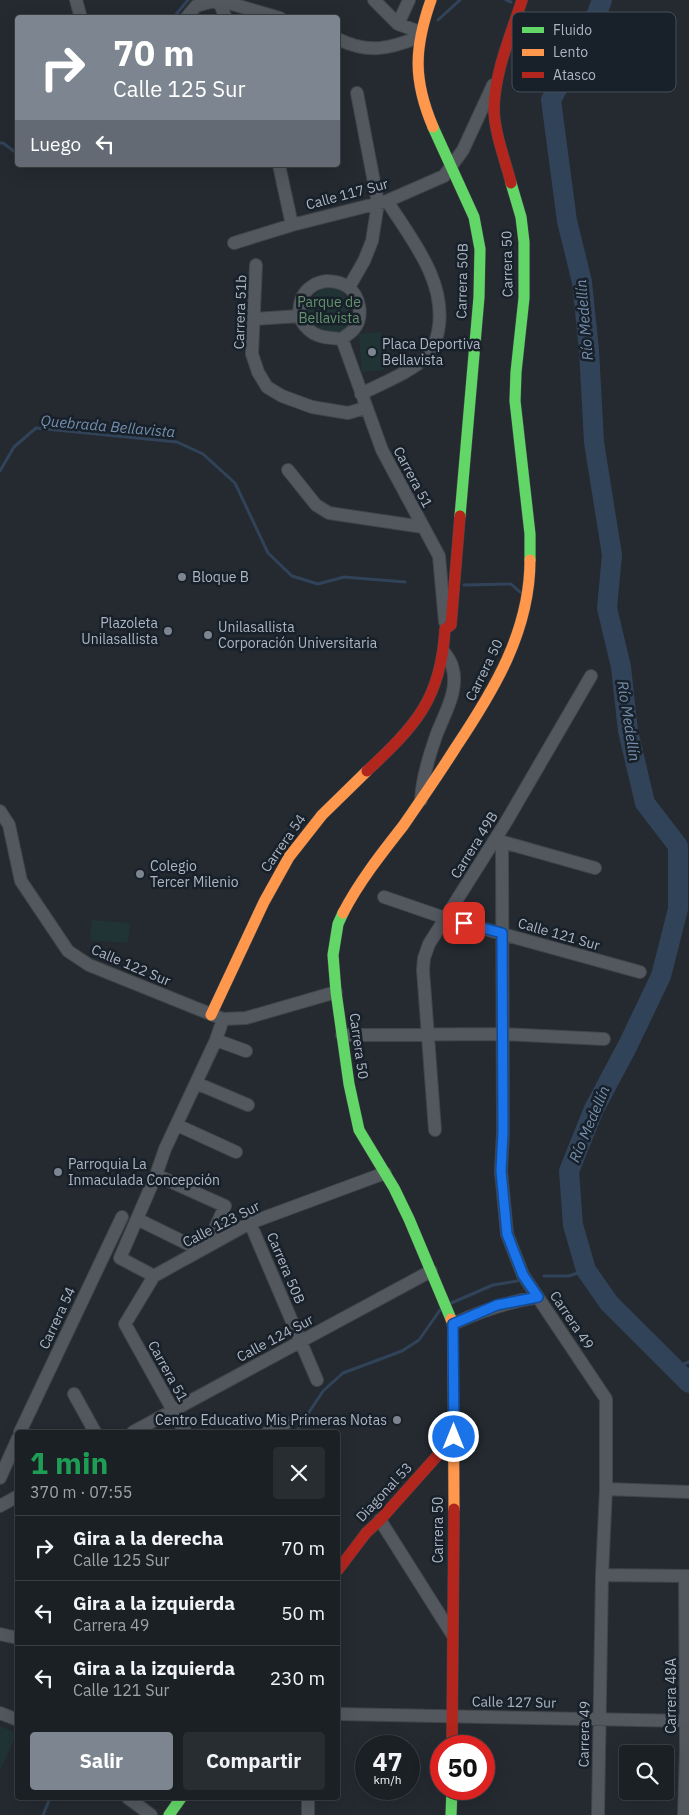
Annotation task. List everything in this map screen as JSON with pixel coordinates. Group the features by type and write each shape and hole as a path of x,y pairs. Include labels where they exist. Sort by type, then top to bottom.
{"main road":[{"name":"Carrera 50B","path":"419,716 433,694 440,676 445,629 451,625 480,283 478,235 475,220 452,167 435,135 419,89 418,60 420,35 423,18 431,0"},
{"name":"Carrera 50","path":"518,12 522,0"},
{"name":"Carrera 50","path":"452,1735 454,1437 451,1319 405,1211 359,1130 349,1084 336,992 333,954 338,924 355,890 420,802 500,680 519,630 527,592 530,565 529,526 515,401 516,372 524,298 524,242 521,217 498,134 494,109 497,76 512,30"},
{"name":"Carrera 54","path":"217,1017 266,895 278,872 296,846 327,808 391,750 419,716"},
{"name":"Diagonal 53","path":"340,1567 366,1533 380,1520 454,1437"},
{"path":"169,1815 180,1800"},
{"path":"451,1815 452,1800"}],"street":[{"path":"76,0 80,15"},
{"path":"188,15 196,6 218,0 270,15"},
{"path":"218,0 225,15"},
{"path":"374,0 398,24 420,35"},
{"path":"398,24 409,0"},
{"path":"340,39 359,47 375,48 394,47 420,35"},
{"name":"Calle 117 Sur","path":"234,243 292,225 383,202 444,176 463,150 497,76"},
{"path":"357,93 383,202 425,262 434,282 439,300 439,324 435,343 427,356 412,368 361,394"},
{"path":"279,167 292,225"},
{"path":"349,287 364,261 372,241 383,202"},
{"name":"Carrera 51b","path":"256,265 252,354 258,372 267,387 282,396 312,407 348,413 366,408"},
{"path":"326,281 338,282 349,287 358,300 360,315 354,330 342,339 323,338 307,329 299,316 300,304 305,293 314,285 326,281"},
{"path":"254,319 299,316"},
{"name":"Carrera 51","path":"342,339 382,450 439,556 445,629"},
{"path":"288,470 316,504 329,513 423,527"},
{"path":"420,802 422,783 437,735 451,702 454,684 452,666 444,652"},
{"name":"Carrera 49B","path":"436,1130 423,970 424,958 429,944 445,918 498,841 591,676"},
{"name":"Calle 122 Sur","path":"0,811 8,825 21,881 68,951 88,965 217,1017 246,1018 336,992"},
{"path":"498,841 595,868"},
{"name":"Carrera 49","path":"498,841 502,933 503,1034 501,1171 507,1234 523,1275 606,1399 606,1489 602,1575 598,1815"},
{"name":"Calle 121 Sur","path":"384,897 445,918 640,972"},
{"name":"Carrera 54","path":"154,1276 120,1258 156,1175 165,1149 216,1040 217,1017"},
{"path":"342,1035 503,1034 604,1039"},
{"path":"216,1040 246,1051"},
{"path":"196,1083 248,1104"},
{"path":"177,1125 236,1152"},
{"name":"Calle 123 Sur","path":"125,1324 154,1276 250,1223 384,1173"},
{"path":"137,1219 204,1248 225,1206 156,1175"},
{"name":"Carrera 54","path":"21,1430 122,1217 129,1238"},
{"name":"Carrera 50B","path":"250,1223 317,1380"},
{"name":"Calle 124 Sur","path":"137,1430 431,1271"},
{"path":"451,1319 497,1305 538,1297"},
{"name":"Carrera 51","path":"125,1324 184,1430"},
{"path":"74,1394 94,1430"},
{"path":"272,1430 286,1422"},
{"path":"0,1478 15,1445"},
{"path":"606,1489 689,1492"},
{"path":"0,1506 15,1498"},
{"path":"380,1520 452,1634"},
{"path":"602,1575 687,1576"},
{"name":"Carrera 48A","path":"684,1815 687,1721 687,1576"},
{"path":"0,1634 15,1637"},
{"path":"0,1713 15,1719"},
{"name":"Calle 127 Sur","path":"340,1714 687,1721"},
{"path":"131,1800 151,1815"},
{"path":"308,1800 308,1815"}],"green space":[{"name":"Parque de Bellavista","path":"330,287 341,292 349,304 349,321 346,331 341,334 330,333 305,318 306,307 315,294"},
{"name":"Placa Deportiva Bellavista","path":"381,332 384,370 362,372 359,334"},
{"path":"92,920 130,923 128,943 90,940"},
{"path":"0,1726 15,1732 15,1737 0,1771"}],"waterway":[{"path":"176,15 188,0"},
{"path":"438,20 460,0"},
{"path":"506,0 511,2"},
{"name":"Río Medellín","path":"598,12 602,0"},
{"name":"Río Medellín","path":"555,92 551,100 567,221 582,282 589,350 594,442 612,555 607,608 621,667 628,731 645,803 678,846 678,909 661,976 628,1045 594,1109 569,1171 573,1225 586,1270 609,1303 689,1383"},
{"path":"0,143 3,143 15,152"},
{"name":"Quebrada Bellavista","path":"0,471 14,447 36,428 177,442 203,454 235,483 268,553 292,576 318,584 344,577 405,582"},
{"name":"Quebrada Bellavista","path":"464,585 511,584 520,592"},
{"path":"544,1276 569,1276 586,1270"},
{"path":"449,1304 493,1285 517,1281"},
{"path":"297,1430 323,1391 343,1373 402,1351 419,1340 440,1310"},
{"path":"674,1368 689,1362"},
{"path":"43,1815 49,1800"}],"traffic: fast":[{"path":"433,127 474,217 480,249 479,297 460,516"},
{"path":"511,183 521,217 524,242 524,298 516,372 515,401 530,534 530,560"},
{"path":"343,913 338,924 333,955 336,992 349,1084 359,1130 394,1188 451,1319"},
{"path":"169,1815 180,1800"},
{"path":"451,1815 452,1800"}],"traffic: slow":[{"path":"431,0 421,33 418,64 422,94 433,127"},
{"path":"343,913 363,879 403,826 443,767 496,682 517,635 524,611 530,560"},
{"path":"211,1015 264,902 289,857 322,815 367,771"},
{"path":"451,1319 453,1324 454,1509"}],"traffic: jam":[{"path":"518,12 522,0"},
{"path":"511,183 498,136 494,108 500,66 512,31"},
{"path":"367,771 399,739 423,709 438,674 443,653 445,629 451,625 460,516"},
{"path":"340,1567 366,1533 380,1520 454,1437"},
{"path":"452,1735 454,1509"}],"place":[{"name":"Placa Deportiva Bellavista","path":"372,352"},
{"name":"Bloque B","path":"182,577"},
{"name":"Plazoleta Unilasallista","path":"168,631"},
{"name":"Unilasallista Corporación Universitaria","path":"208,635"},
{"name":"Colegio Tercer Milenio","path":"140,874"},
{"name":"Parroquia La Inmaculada Concepción","path":"58,1172"},
{"name":"Centro Educativo Mis Primeras Notas","path":"397,1420"}],"route":[{"path":"454,1437 453,1324 497,1305 538,1297 523,1275 507,1234 501,1171 503,1132 502,933 464,923"}]}
